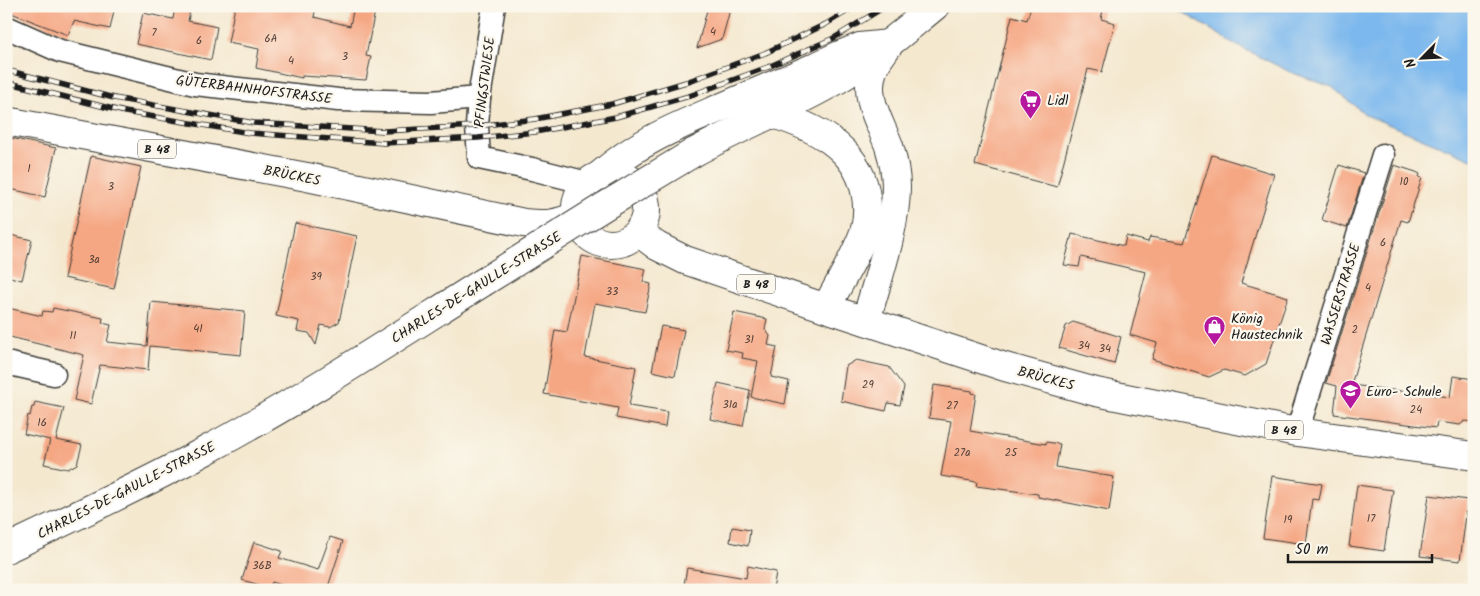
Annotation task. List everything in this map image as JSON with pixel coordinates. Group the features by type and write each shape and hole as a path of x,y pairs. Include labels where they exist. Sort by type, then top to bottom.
{"street":[{"name":"PFINGSTWIESE","path":"494,6 479,98 479,158 594,179"},
{"name":"CHARLES-DE-GAULLE-STRASSE","path":"6,549 151,480 213,447 320,384 693,153 773,114 844,76 863,64 936,6"},
{"name":"GÜTERBAHNHOFSTRASSE","path":"6,27 60,51 194,84 338,100 431,102 479,98"},
{"path":"594,179 611,174 622,176 632,181 640,189 645,200 644,222 638,232 630,239 608,244 597,241 587,235 580,226 576,216 577,198 581,190 594,179 618,159 667,131 809,70 840,54 860,48 888,44"},
{"path":"866,321 889,236 895,200 894,164 873,110 870,81 873,69 888,44"},
{"path":"773,114 794,120 824,135 836,144 854,163 860,173 864,186 868,214 865,229 826,308"},
{"name":"BRÜCKES","path":"6,121 307,178 524,223 545,225 558,223 576,216"},
{"name":"WASSERSTRASSE","path":"1296,432 1384,156"},
{"name":"BRÜCKES","path":"638,232 658,246 685,260 1005,367 1096,392 1296,432 1474,456"},
{"path":"6,363 54,374"}],"water":[{"path":"1173,6 1474,6 1474,160 1366,115 1332,87 1290,72 1236,45"}],"building":[{"path":"6,6 115,6 110,29 74,21 68,35 6,11"},
{"path":"175,6 191,6 188,21 217,27 211,60 136,44 143,13 173,19"},
{"path":"235,6 316,6 314,17 350,26 354,6 376,6 366,56 371,57 366,80 302,76 302,78 256,68 259,49 228,43"},
{"path":"708,6 731,6 722,39 697,48"},
{"name":"Lidl","path":"1031,6 1104,6 1101,19 1115,23 1102,72 1088,69 1057,187 975,165 1012,16 1027,20"},
{"path":"6,137 56,148 45,197 6,188"},
{"path":"1212,155 1274,174 1241,283 1288,297 1266,364 1245,376 1224,370 1209,377 1152,359 1157,343 1130,335 1146,272 1081,257 1079,267 1064,265 1072,234 1124,246 1126,236 1148,242 1150,237 1184,243"},
{"path":"91,156 141,167 114,289 64,278"},
{"path":"1339,165 1364,173 1347,228 1322,220"},
{"path":"1394,165 1416,172 1422,178 1408,222 1401,220 1351,385 1450,397 1453,376 1474,379 1474,422 1465,421 1460,425 1437,422 1436,428 1334,414 1337,386 1326,383"},
{"path":"295,223 357,236 339,322 330,327 321,325 316,345 309,333 297,331 299,321 276,316"},
{"path":"6,234 32,240 22,280 6,276"},
{"path":"582,256 646,269 643,282 651,284 645,312 595,303 585,357 636,367 629,406 667,412 665,427 616,418 618,408 544,394 555,330 567,332"},
{"path":"151,302 245,311 241,355 150,346 148,370 100,365 91,404 74,400 84,355 6,336 8,308 42,316 43,311 52,312 53,308 103,318 102,323 111,325 107,342 147,346"},
{"path":"734,312 767,319 765,329 770,336 768,345 777,347 771,377 789,381 785,404 751,397 758,361 742,358 743,353 726,350"},
{"path":"1073,322 1121,337 1114,364 1059,348 1066,326"},
{"path":"661,326 684,330 675,376 652,371"},
{"path":"856,360 889,367 904,387 900,405 888,403 886,411 841,401 846,366"},
{"path":"718,383 750,390 743,426 710,419"},
{"path":"934,385 972,391 972,393 976,394 970,431 1046,444 1046,442 1060,444 1056,467 1114,477 1109,511 1038,497 1038,494 976,486 977,482 941,476 951,421 929,418"},
{"path":"35,402 64,408 56,440 82,445 77,464 68,469 44,464 50,440 24,434 28,415 30,416"},
{"path":"1272,476 1322,484 1319,500 1312,499 1306,544 1263,538"},
{"path":"1357,485 1393,490 1384,551 1349,546"},
{"path":"1429,495 1468,500 1460,561 1420,556"},
{"path":"732,527 750,530 748,546 730,542"},
{"path":"330,537 343,541 327,590 298,590 272,582 270,588 242,580 254,542 282,551 279,558 318,570"},
{"path":"748,566 776,572 773,590 683,590 687,568 746,578"}],"railway":[{"path":"6,70 114,98 254,123 384,131 477,126 535,119 612,104 686,82 765,53 826,24 856,6"},
{"path":"6,82 125,112 250,133 384,143 478,138 535,132 616,117 689,96 768,67 834,38 886,6"}],"place":[{"name":"Lidl","path":"1031,119"},
{"name":"König Haustechnik","path":"1215,345"},
{"name":"Euro- Schule","path":"1350,410"}]}
